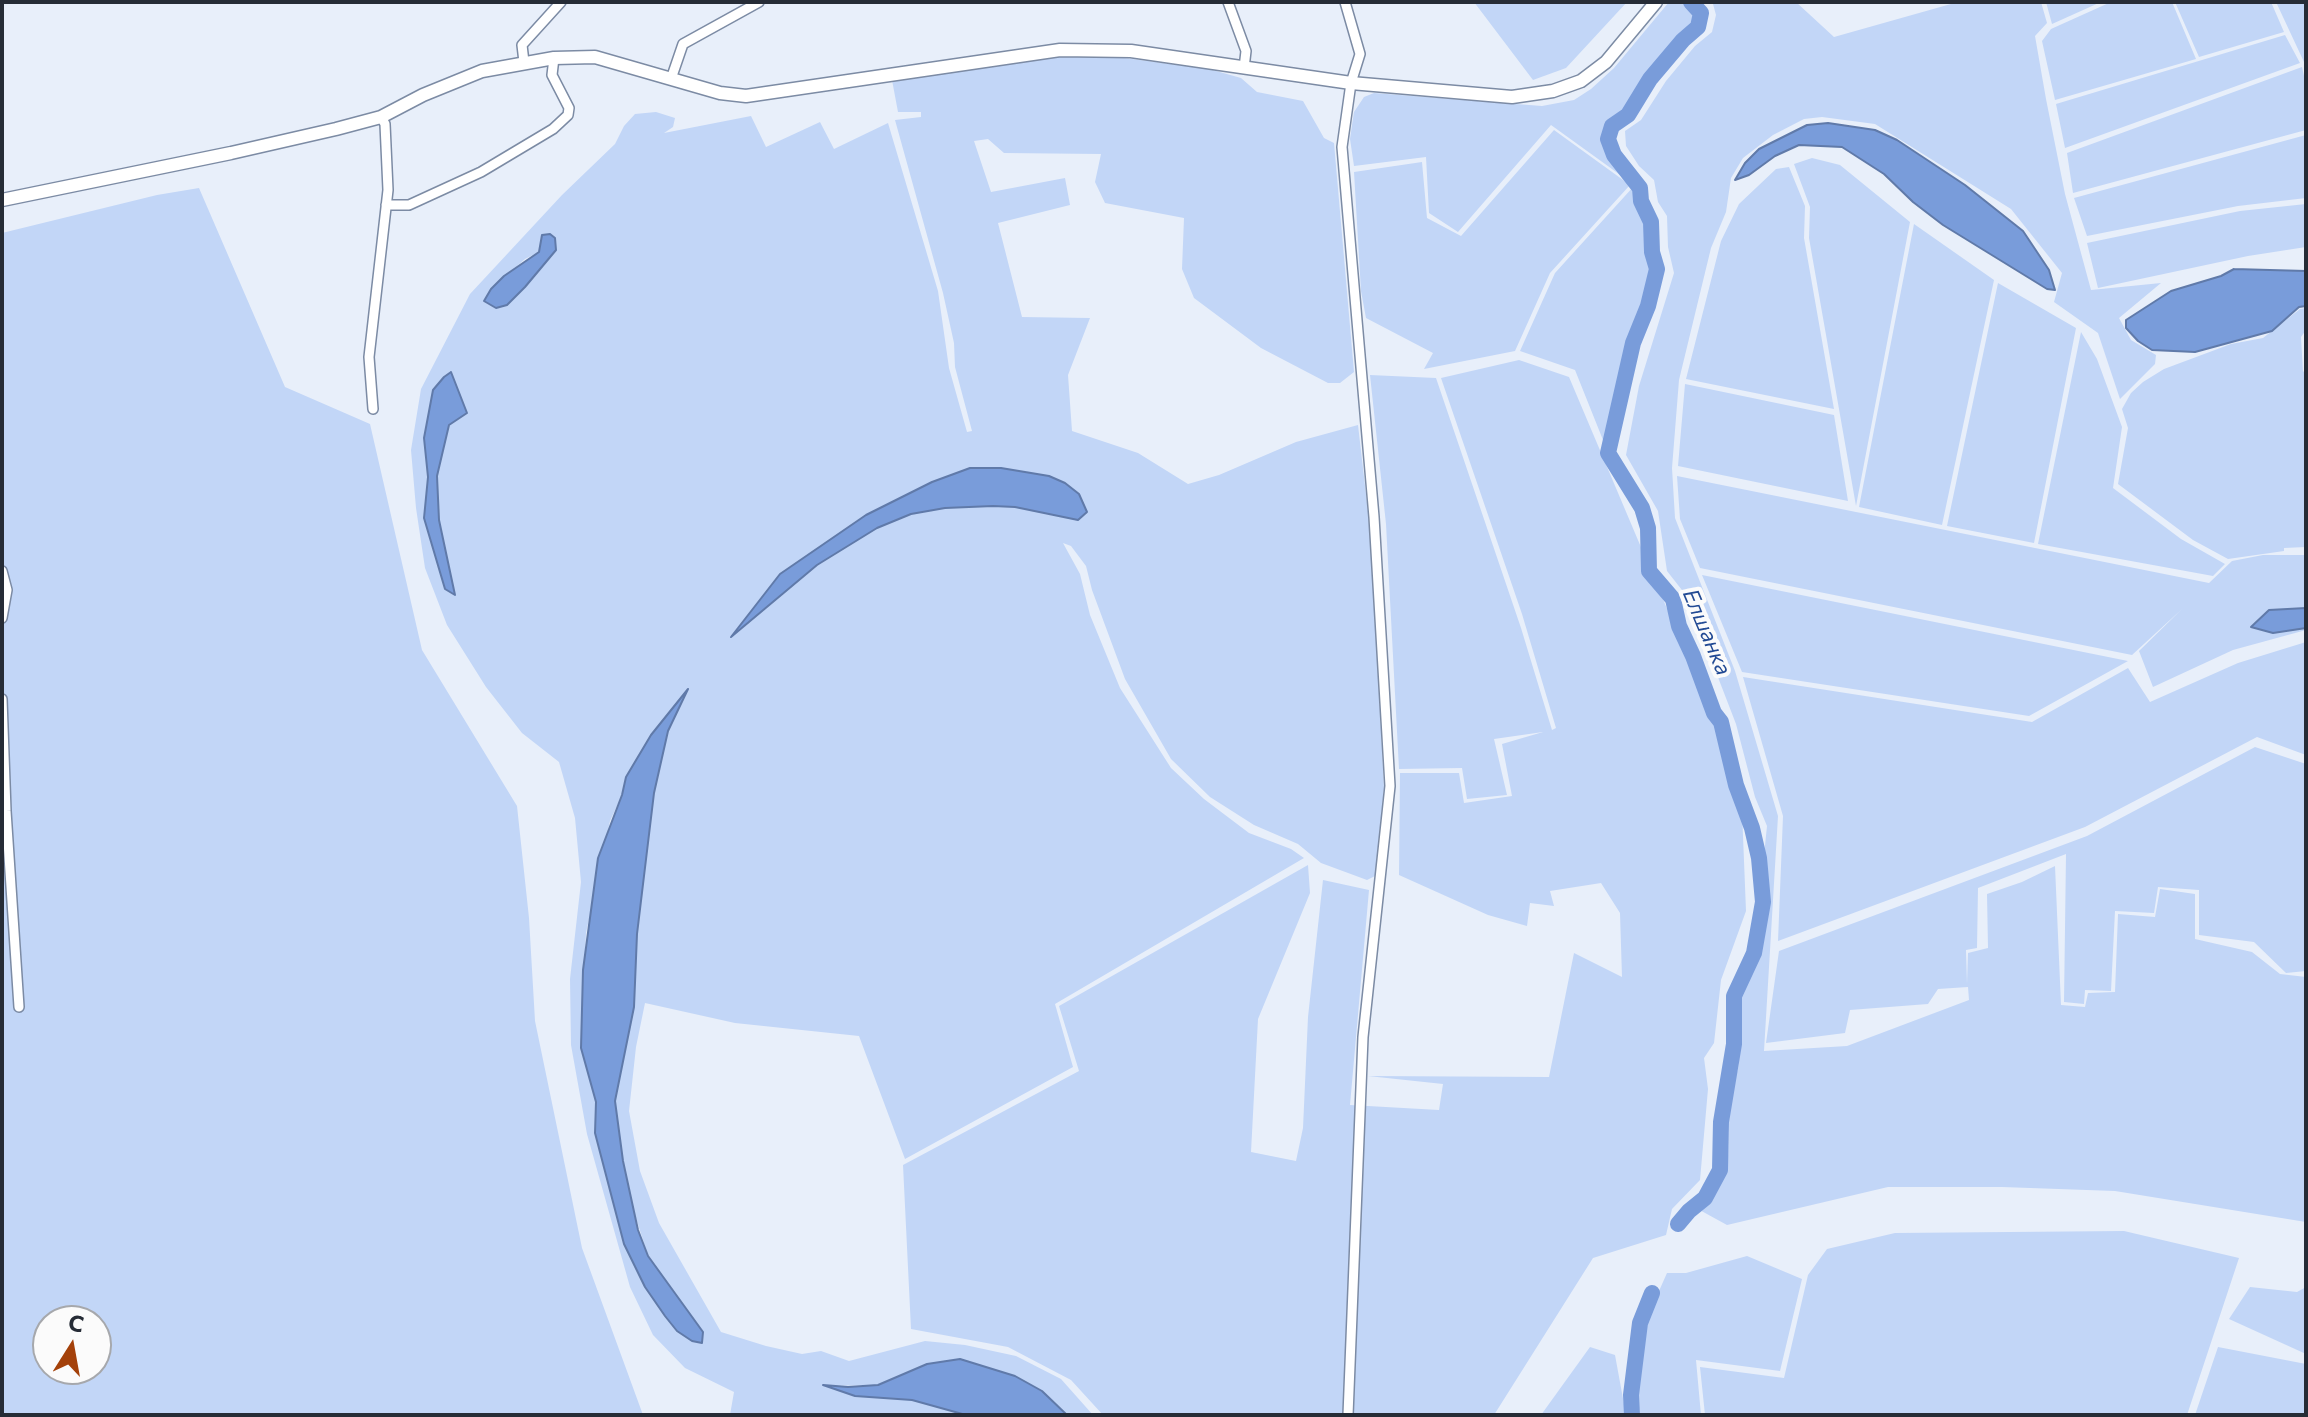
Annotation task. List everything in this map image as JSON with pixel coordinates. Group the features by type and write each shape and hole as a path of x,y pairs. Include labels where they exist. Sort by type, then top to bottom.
{"main road":[{"path":"2,200 231,153 381,117 423,95 482,71 554,58 595,57 720,93 746,96 1060,50 1131,51 1351,83 1512,97 1553,91 1581,81 1606,62 1656,2"}],"street":[{"path":"524,62 522,45 561,2"},
{"path":"671,79 683,44 759,2"},
{"path":"1228,2 1246,51 1244,68"},
{"path":"1345,2 1360,54 1351,83 1342,147 1374,517 1390,786 1363,1037 1348,1415"},
{"path":"386,205 409,205 481,172 553,129 568,115 569,108 552,75 554,58"},
{"path":"373,409 369,357 388,190 385,124 381,117"},
{"path":"2,571 7,590 2,615"},
{"path":"2,699 19,1007"}],"shaded area":[{"path":"1474,2 1627,2 1566,68 1533,80"},
{"path":"1669,2 1685,2 1706,13 1707,22 1659,73 1634,113 1621,121 1613,135 1621,157 1637,180 1630,182 1551,125 1458,232 1429,213 1426,157 1354,166 1350,139 1352,125 1354,112 1364,97 1374,93 1542,106 1574,100 1614,68"},
{"path":"1709,2 1796,2 1834,37 1958,2 2041,2 2047,23 2035,36 2065,194 2091,290 2161,283 2119,318 2131,340 2156,355 2155,364 2120,399 2098,333 2054,302 2062,273 2011,209 1875,124 1822,117 1804,119 1773,135 1743,158 1731,178 1726,212 1711,248 1679,380 1672,468 1675,518 1735,671 1778,816 1764,1051 1847,1046 1969,1000 1968,987 1938,989 1928,1004 1850,1010 1845,1033 1766,1043 1779,951 2087,836 2255,747 2306,764 2306,971 2286,973 2254,942 2199,935 2199,890 2158,887 2154,913 2115,911 2111,991 2085,990 2084,1004 2064,1002 2066,854 1978,888 1977,948 1966,950 1967,984 1968,953 1988,948 1987,894 2055,866 2061,1005 2085,1007 2088,993 2115,992 2118,914 2155,917 2160,889 2195,894 2195,939 2252,952 2280,974 2306,977 2306,1222 2115,1191 2002,1187 1888,1187 1727,1225 1696,1208 1713,1195 1728,1156 1730,1092 1738,1069 1742,1021 1739,997 1742,982 1758,948 1769,895 1763,865 1767,826 1755,797 1736,724 1692,617 1689,599 1667,571 1658,511 1626,455 1639,386 1674,273 1668,247 1667,216 1658,202 1654,180 1639,166 1626,146 1625,131 1641,120 1666,81 1695,46 1712,32 1716,15 1713,4"},
{"path":"2046,2 2101,2 2052,24"},
{"path":"2111,2 2172,2 2196,59 2055,100 2042,41 2051,29"},
{"path":"2175,2 2271,2 2284,32 2199,57"},
{"path":"2276,2 2306,2 2306,70 2304,62"},
{"path":"2285,35 2300,63 2065,148 2056,104"},
{"path":"1054,57 1117,57 1209,69 1241,78 1257,92 1303,101 1324,138 1334,143 1354,372 1340,383 1328,383 1261,348 1194,298 1182,269 1184,218 1105,203 1095,182 1101,154 1004,153 988,139 974,141 991,192 1065,178 1070,205 998,223 1022,317 1090,318 1068,375 1072,431 1138,453 1188,484 1219,475 1296,442 1358,425 1372,546 1384,788 1375,876 1367,880 1321,863 1298,844 1254,825 1210,797 1171,759 1125,679 1086,566 1071,546 1063,543 1080,574 1090,615 1120,688 1171,768 1204,799 1249,833 1291,849 1304,858 1055,1004 1073,1067 905,1159 859,1036 735,1023 645,1003 636,1047 629,1111 640,1171 659,1223 721,1332 766,1346 802,1354 821,1351 849,1361 925,1341 965,1345 1016,1356 1061,1379 1093,1415 1067,1415 1059,1406 927,1364 878,1385 827,1386 855,1396 912,1400 966,1415 730,1415 734,1392 685,1368 653,1335 630,1287 587,1134 571,1045 570,979 581,882 575,818 559,762 522,733 486,687 447,625 425,568 411,450 421,389 470,294 562,195 615,144 624,126 635,114 656,112 675,118 673,127 664,133 751,116 766,147 820,122 834,149 888,123 938,291 949,368 967,432 972,431 955,367 954,343 943,293 895,120 921,117 921,112 898,112 892,80","holes":["542,245 556,250 507,305 491,289 525,259 539,252","451,373 467,413 449,425 437,476 439,520 454,594 424,518 428,477 425,438 433,390","970,468 1049,476 1065,483 1078,520 1015,507 993,506 945,508 911,514 877,528 817,565 734,634 780,574 866,515 932,482","685,694 668,731 654,793 637,934 634,1007 615,1101 630,1199 648,1256 703,1332 677,1331 645,1287 624,1244 595,1133 596,1103 581,1048 586,933 610,821 626,777"]},
{"path":"2302,67 2306,85 2306,130 2073,193 2067,153"},
{"path":"1554,130 1630,185 1550,273 1515,351 1424,369 1433,353 1366,318 1361,291 1354,172 1422,162 1427,218 1461,236"},
{"path":"2306,135 2306,198 2238,206 2087,236 2074,198"},
{"path":"1812,158 1840,165 1910,222 1856,506 1809,238 1810,207 1794,164"},
{"path":"1789,167 1805,206 1804,238 1834,409 1686,379 1721,241 1739,204 1776,169"},
{"path":"1642,183 1653,216 1662,272 1653,311 1643,327 1609,455 1575,370 1520,351 1555,273 1634,186"},
{"path":"199,188 285,387 370,424 422,650 517,806 529,918 535,1021 582,1248 643,1415 2,1415 2,233 157,195"},
{"path":"2306,204 2306,247 2098,288 2087,243 2240,211"},
{"path":"1914,224 1994,280 1942,525 1859,507"},
{"path":"1998,283 2076,328 2034,543 1947,526"},
{"path":"2306,308 2306,330 2301,337 2303,372 2306,369 2306,547 2228,559 2193,540 2118,484 2128,428 2122,409 2131,393 2164,369 2231,344 2263,338 2300,309"},
{"path":"2081,332 2097,359 2122,427 2113,488 2181,539 2225,564 2213,576 2038,544"},
{"path":"1519,360 1569,377 1731,760 1742,811 1746,911 1721,980 1714,1043 1704,1058 1708,1089 1700,1180 1672,1209 1666,1235 1593,1258 1494,1415 1103,1415 1071,1380 1008,1347 911,1329 903,1165 1079,1071 1059,1006 1308,865 1310,893 1258,1019 1251,1152 1296,1161 1303,1128 1308,1017 1323,880 1369,890 1350,1105 1439,1110 1443,1084 1368,1076 1549,1077 1574,953 1622,977 1620,913 1601,883 1550,891 1554,906 1530,903 1527,926 1488,915 1399,875 1400,773 1459,773 1464,803 1512,796 1502,744 1543,732 1494,739 1507,795 1467,799 1462,768 1399,769 1386,524 1370,375 1436,378 1521,628 1552,730 1556,728 1522,614 1441,378"},
{"path":"1685,384 1834,415 1848,501 1678,466"},
{"path":"1677,476 2209,583 2232,561 2263,555 2306,555 2306,608 2269,610 2252,627 2273,633 2306,630 2233,650 2153,687 2139,651 2182,609 2132,655 1700,568 1680,519"},
{"path":"1702,575 2128,661 2029,716 1742,672"},
{"path":"2306,642 2306,755 2257,737 2085,827 1778,941 1783,816 1743,677 2032,722 2128,668 2150,702 2238,663"},
{"path":"2124,1231 2239,1258 2187,1415 1705,1415 1700,1367 1784,1378 1808,1275 1827,1249 1895,1233"},
{"path":"1747,1256 1802,1279 1780,1371 1696,1360 1701,1415 1640,1415 1637,1392 1647,1318 1667,1273 1686,1273"},
{"path":"2250,1287 2297,1292 2306,1287 2306,1354 2229,1319"},
{"path":"1590,1347 1615,1355 1626,1415 1541,1415"},
{"path":"2218,1347 2306,1364 2306,1415 2195,1415"}],"water":[{"path":"1828,123 1875,130 1897,140 1965,185 2023,231 2049,270 2055,290 2047,289 1943,225 1884,174 1842,147 1799,145 1735,180 1745,163 1759,149 1807,125"},
{"path":"550,234 555,238 556,250 525,287 507,305 496,308 484,301 504,276 539,252 542,235"},
{"path":"2234,269 2306,271 2306,306 2299,307 2272,331 2195,352 2152,350 2126,328 2126,320 2171,291"},
{"path":"451,372 467,413 449,425 437,476 439,520 455,595 445,589 424,518 428,477 424,438 433,390"},
{"path":"970,468 1001,468 1049,476 1079,494 1087,512 1078,520 1015,507 993,506 945,508 911,514 877,528 817,565 731,637 780,574 866,515 932,482"},
{"path":"2306,608 2306,628 2273,633 2251,627 2269,610"},
{"path":"688,689 668,731 654,793 637,934 634,1007 615,1101 623,1161 638,1230 648,1256 703,1332 702,1343 692,1341 677,1331 665,1316 645,1287 624,1244 595,1133 596,1102 581,1048 583,970 598,858 626,777 651,735"},
{"path":"960,1359 1015,1376 1042,1391 1067,1415 966,1415 912,1400 855,1396 823,1385 878,1385 927,1364"}],"waterway":[{"name":"Елшанка","path":"1678,1224 1705,1198 1720,1170 1721,1122 1734,1044 1734,996 1754,953 1763,902 1759,858 1736,785 1721,722 1714,713 1679,626 1673,599 1649,571 1648,528 1642,508 1608,453 1633,343 1648,306 1657,269 1652,252 1651,222 1641,201 1640,188 1614,155 1608,139 1612,126 1628,115 1650,79 1698,27 1701,13 1691,2"},
{"name":"Елшанка","path":"1632,1415 1631,1395 1640,1323 1652,1293"}]}
